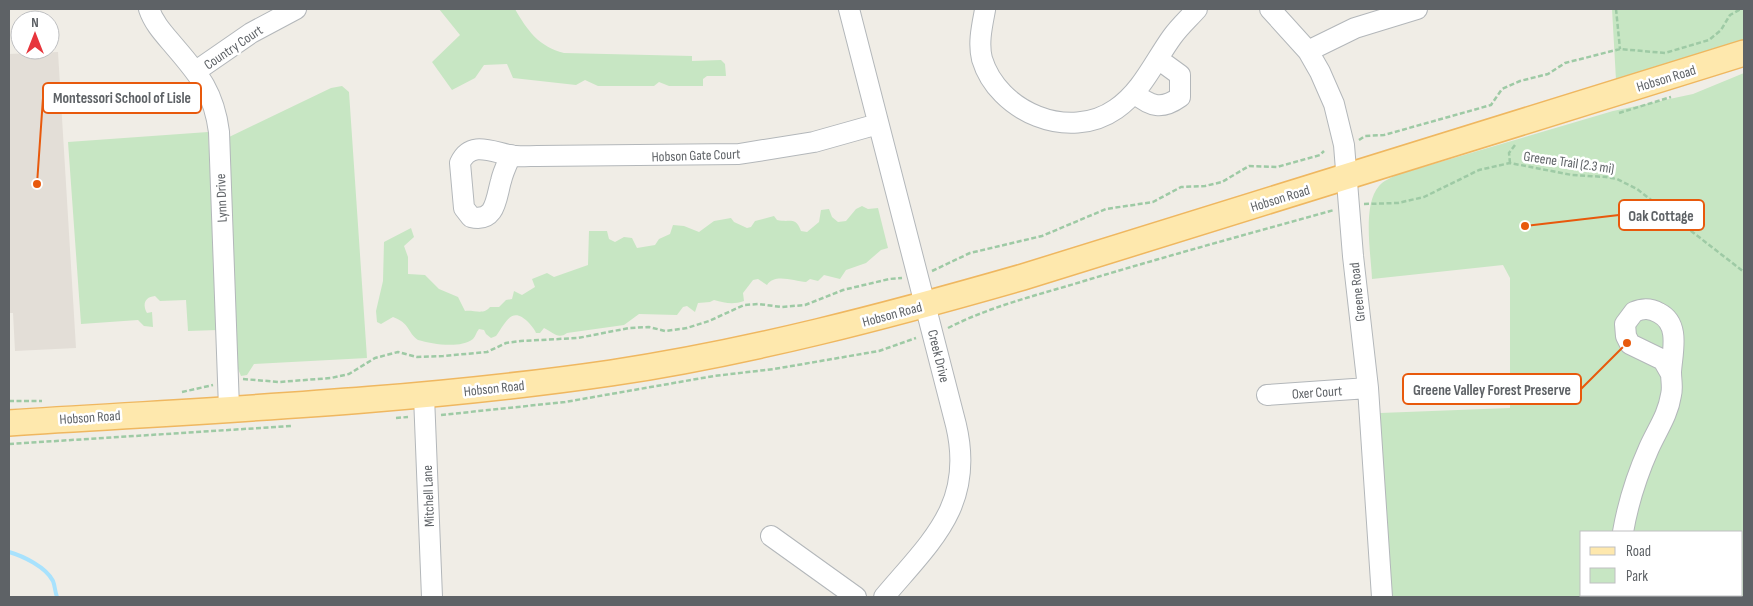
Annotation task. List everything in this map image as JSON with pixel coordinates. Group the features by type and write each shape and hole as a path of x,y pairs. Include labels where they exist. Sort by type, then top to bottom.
{"main road":[{"name":"Hobson Road","path":"9,422 424,396 513,386 680,361 782,342 926,305 1348,177 1743,54"}],"street":[{"name":"Lynn Drive","path":"149,9 156,24 196,71 214,104 219,132 236,381 229,408"},
{"name":"Country Court","path":"196,71 251,33 296,9"},
{"name":"Creek Drive","path":"849,9 960,442 961,478 955,501 946,520 884,597"},
{"path":"985,9 980,45 986,68 1002,94 1029,113 1057,122 1085,122 1114,111 1134,93 1172,36 1197,9"},
{"name":"Greene Road","path":"1270,9 1308,51 1334,104 1344,145 1353,256 1368,388 1382,597"},
{"path":"1308,51 1355,28 1417,9"},
{"path":"1134,93 1144,101 1157,106 1170,104 1180,97 1180,75 1158,59"},
{"name":"Hobson Gate Court","path":"510,155 589,157 738,154 805,144 878,124"},
{"path":"1624,531 1643,461 1668,408 1672,394 1671,374"},
{"name":"Oxer Court","path":"1267,395 1368,388"},
{"name":"Mitchell Lane","path":"424,396 432,597"},
{"path":"771,536 856,597"}],"path":[{"path":"1616,9 1620,49"},
{"path":"1359,140 1365,136 1384,135 1491,105 1502,89 1520,81 1548,74 1565,63 1620,49 1665,53 1708,40 1715,36 1735,10 1741,9"},
{"path":"930,271 970,252 1042,236 1106,209 1153,202 1180,187 1205,186 1222,182 1249,166 1276,168 1320,155 1324,151"},
{"name":"Greene Trail (2.3 mi)","path":"1378,203 1398,203 1424,197 1479,170 1510,163 1572,175 1606,177 1626,182 1744,272"},
{"path":"177,393 236,381 279,382 331,378 349,374 375,358 398,352 417,357 443,356 487,352 506,343 578,338 629,328 648,327 665,331 680,329 709,321 744,305 759,304 781,307 804,305 843,290 889,279 906,278"},
{"path":"9,400 45,401"},
{"path":"9,444 296,426"}],"shaded area":[{"path":"9,54 10,60 58,60 76,348 15,351 13,313 9,313"}],"green space":[{"path":"439,9 515,9 535,37 547,47 564,53 692,56 692,61 721,60 725,64 726,76 707,76 703,79 703,86 669,86 659,82 654,86 598,86 585,80 576,85 513,78 507,64 484,65 475,78 452,90 432,62 460,35"},
{"path":"1612,9 1744,9 1744,41 1616,80"},
{"path":"1744,73 1744,597 1391,597 1380,413 1510,408 1510,278 1503,265 1372,279 1369,217 1374,194 1381,184 1396,175 1613,111 1693,94"},
{"path":"342,86 349,92 367,358 254,364 247,375 241,376 236,364 227,138 331,88"},
{"path":"208,132 218,330 188,331 186,300 160,301 155,296 147,299 145,302 147,313 152,312 153,327 144,326 138,320 81,324 68,142"},
{"path":"862,206 868,209 878,208 888,248 881,250 866,263 846,270 840,279 824,275 818,281 810,279 806,282 774,279 767,285 758,279 753,280 743,293 744,301 729,303 714,300 698,303 695,312 687,306 683,307 677,315 639,314 624,325 567,333 561,336 555,335 544,328 540,333 536,333 529,323 518,315 506,321 496,336 491,338 484,330 479,329 473,339 467,342 446,345 418,340 403,322 393,317 381,324 377,322 376,311 383,281 384,242 411,228 414,237 404,246 408,257 408,274 425,275 439,289 458,297 465,311 482,312 490,307 499,307 506,300 512,299 514,291 522,295 535,287 532,279 547,273 554,277 588,265 589,231 607,231 609,239 615,242 624,237 632,238 637,248 655,245 659,239 670,234 673,225 684,226 699,232 714,221 731,218 734,222 747,228 751,227 755,221 774,216 777,220 797,223 801,231 807,232 819,222 821,210 829,209 832,217 838,222 846,221 856,209"}],"waterway":[{"path":"9,552 27,559 45,571 53,581 57,597"}],"place":[{"name":"Montessori School of Lisle","path":"37,184"},
{"name":"Oak Cottage","path":"1525,226"},
{"name":"Greene Valley Forest Preserve","path":"1627,343"}]}
